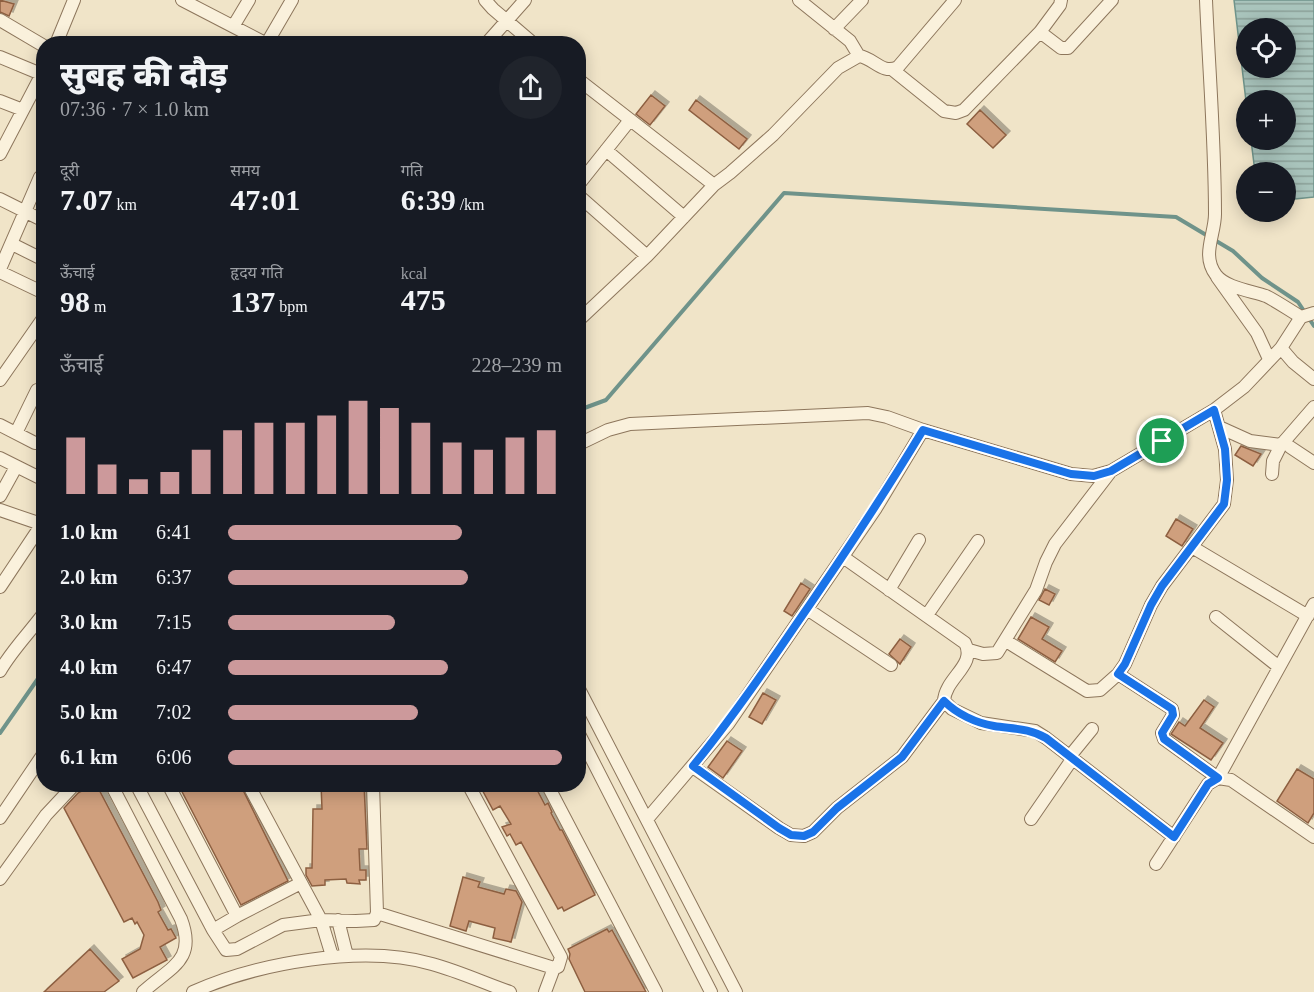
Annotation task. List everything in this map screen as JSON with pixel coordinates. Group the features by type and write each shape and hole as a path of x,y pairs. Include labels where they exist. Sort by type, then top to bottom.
{"street":[{"path":"59,36 74,0"},
{"path":"182,0 204,4 234,26 253,36"},
{"path":"234,26 249,0"},
{"path":"271,36 292,0"},
{"path":"485,0 525,36"},
{"path":"493,36 525,0"},
{"path":"799,0 850,41 859,56 870,59 885,69 893,70 944,111 956,113 964,110 1040,32 1060,5 1061,0"},
{"path":"834,29 862,0"},
{"path":"893,70 903,62 955,0"},
{"path":"1040,32 1061,48 1068,48 1112,0"},
{"path":"1204,2 1215,178 1215,228 1208,254 1217,276 1257,333 1269,360"},
{"path":"0,20 36,41"},
{"path":"586,313 647,256 714,185 773,135 838,68 859,56"},
{"path":"0,57 36,70"},
{"path":"0,153 36,83"},
{"path":"586,87 714,185"},
{"path":"0,101 22,110"},
{"path":"586,175 630,120"},
{"path":"606,150 684,217"},
{"path":"36,187 0,271 36,289"},
{"path":"0,199 36,217"},
{"path":"586,202 647,256"},
{"path":"12,244 36,256"},
{"path":"586,441 608,430 630,424 849,413 887,417 1071,474 1094,476 1111,471 1214,410 1244,387 1309,314 1264,296 1246,292 1217,276"},
{"path":"0,380 36,328"},
{"path":"1281,348 1314,380"},
{"path":"16,433 36,392"},
{"path":"1272,474 1274,461 1314,406"},
{"path":"1006,641 1087,691 1100,690 1118,674 1162,586 1224,504 1226,494 1225,449 1214,410"},
{"path":"0,425 35,443"},
{"path":"1219,427 1250,441 1286,446 1314,463"},
{"path":"648,818 728,724 876,508 923,430"},
{"path":"0,458 36,476"},
{"path":"0,496 16,467"},
{"path":"843,557 959,638 969,650 983,654 997,653 1036,590 1055,544 1111,471"},
{"path":"0,510 36,523"},
{"path":"0,587 36,535"},
{"path":"889,590 919,540"},
{"path":"927,615 978,541"},
{"path":"1156,864 1208,784 1218,778 1311,610 1192,547"},
{"path":"807,609 891,665"},
{"path":"1216,617 1279,667"},
{"path":"0,671 4,654 28,634 36,623"},
{"path":"693,766 779,828 791,835 804,836 813,832 837,808 906,752 944,701 944,693 949,683 968,660 969,650"},
{"path":"1118,674 1172,709 1173,715 1162,733 1164,739 1218,778 1231,780 1314,837"},
{"path":"944,701 952,709 981,723 1035,731 1174,837"},
{"path":"586,702 648,818 736,992"},
{"path":"1031,819 1092,729"},
{"path":"586,748 711,992"},
{"path":"0,818 36,765"},
{"path":"0,879 46,815 68,792"},
{"path":"115,792 186,932 187,944 183,958 143,992"},
{"path":"140,792 213,930 226,950 237,949 283,925 321,920 374,920 377,913 373,792"},
{"path":"172,792 237,916"},
{"path":"252,792 321,920 332,956"},
{"path":"472,792 561,957 545,992"},
{"path":"551,792 657,992"},
{"path":"213,930 301,883"},
{"path":"377,913 554,968"},
{"path":"338,920 347,956"},
{"path":"193,992 217,981 289,963 332,956 397,957 431,963 510,992"}],"water":[{"path":"1234,0 1314,0 1314,197 1296,199 1296,162 1254,162 1252,150 1296,150 1296,90 1245,90 1243,78 1296,78 1296,18 1236,18"}],"building":[{"path":"0,0 14,4 9,16 0,12"},
{"path":"651,95 665,106 650,125 636,114"},
{"path":"696,100 747,139 739,149 689,110"},
{"path":"980,110 1006,135 993,148 967,124"},
{"path":"1241,446 1261,454 1253,466 1235,455"},
{"path":"1176,519 1193,529 1182,546 1166,536"},
{"path":"801,583 810,589 792,616 784,611"},
{"path":"1045,589 1055,594 1049,605 1039,600"},
{"path":"1031,617 1049,627 1042,639 1062,651 1055,662 1018,639"},
{"path":"900,639 911,647 900,664 889,654"},
{"path":"763,693 776,700 762,724 749,717"},
{"path":"1204,700 1214,707 1200,728 1223,743 1211,760 1171,734 1179,722 1185,726"},
{"path":"727,741 742,751 723,778 708,767"},
{"path":"1297,769 1314,779 1314,813 1308,823 1277,801"},
{"path":"100,792 158,902 161,910 158,912 168,930 171,929 176,938 160,947 167,960 133,978 122,959 140,949 144,935 132,918 124,922 64,808 78,793"},
{"path":"182,792 244,792 288,881 241,905"},
{"path":"321,792 364,792 367,849 359,849 360,870 366,870 366,880 359,880 360,884 347,883 346,879 325,880 325,885 312,886 306,875 306,868 312,868 313,809 322,809"},
{"path":"483,792 538,792 545,805 548,803 551,813 595,895 564,911 562,907 558,909 521,842 516,845 510,834 507,836 502,827 511,824 500,806 493,810"},
{"path":"463,877 480,882 478,887 504,894 506,889 516,891 522,902 511,942 493,938 495,928 469,921 466,931 450,926"},
{"path":"607,929 609,932 612,930 646,992 585,992 569,959 568,949"},
{"path":"90,949 119,981 104,992 44,992"}],"waterway":[{"path":"586,407 606,400 784,193 1176,217 1233,251 1262,278 1298,302 1314,326"},
{"path":"0,733 36,681"}],"route":[{"path":"1214,410 1225,449 1227,480 1224,504 1162,586 1151,605 1140,635 1118,674 1172,709 1173,715 1162,733 1164,739 1218,778 1208,784 1174,837 1035,731 981,723 952,709 944,701 902,757 851,796 813,832 804,836 791,835 779,828 693,766 728,724 822,588 876,508 923,430 1084,476 1094,476 1111,471 1162,441 1214,410"}]}
